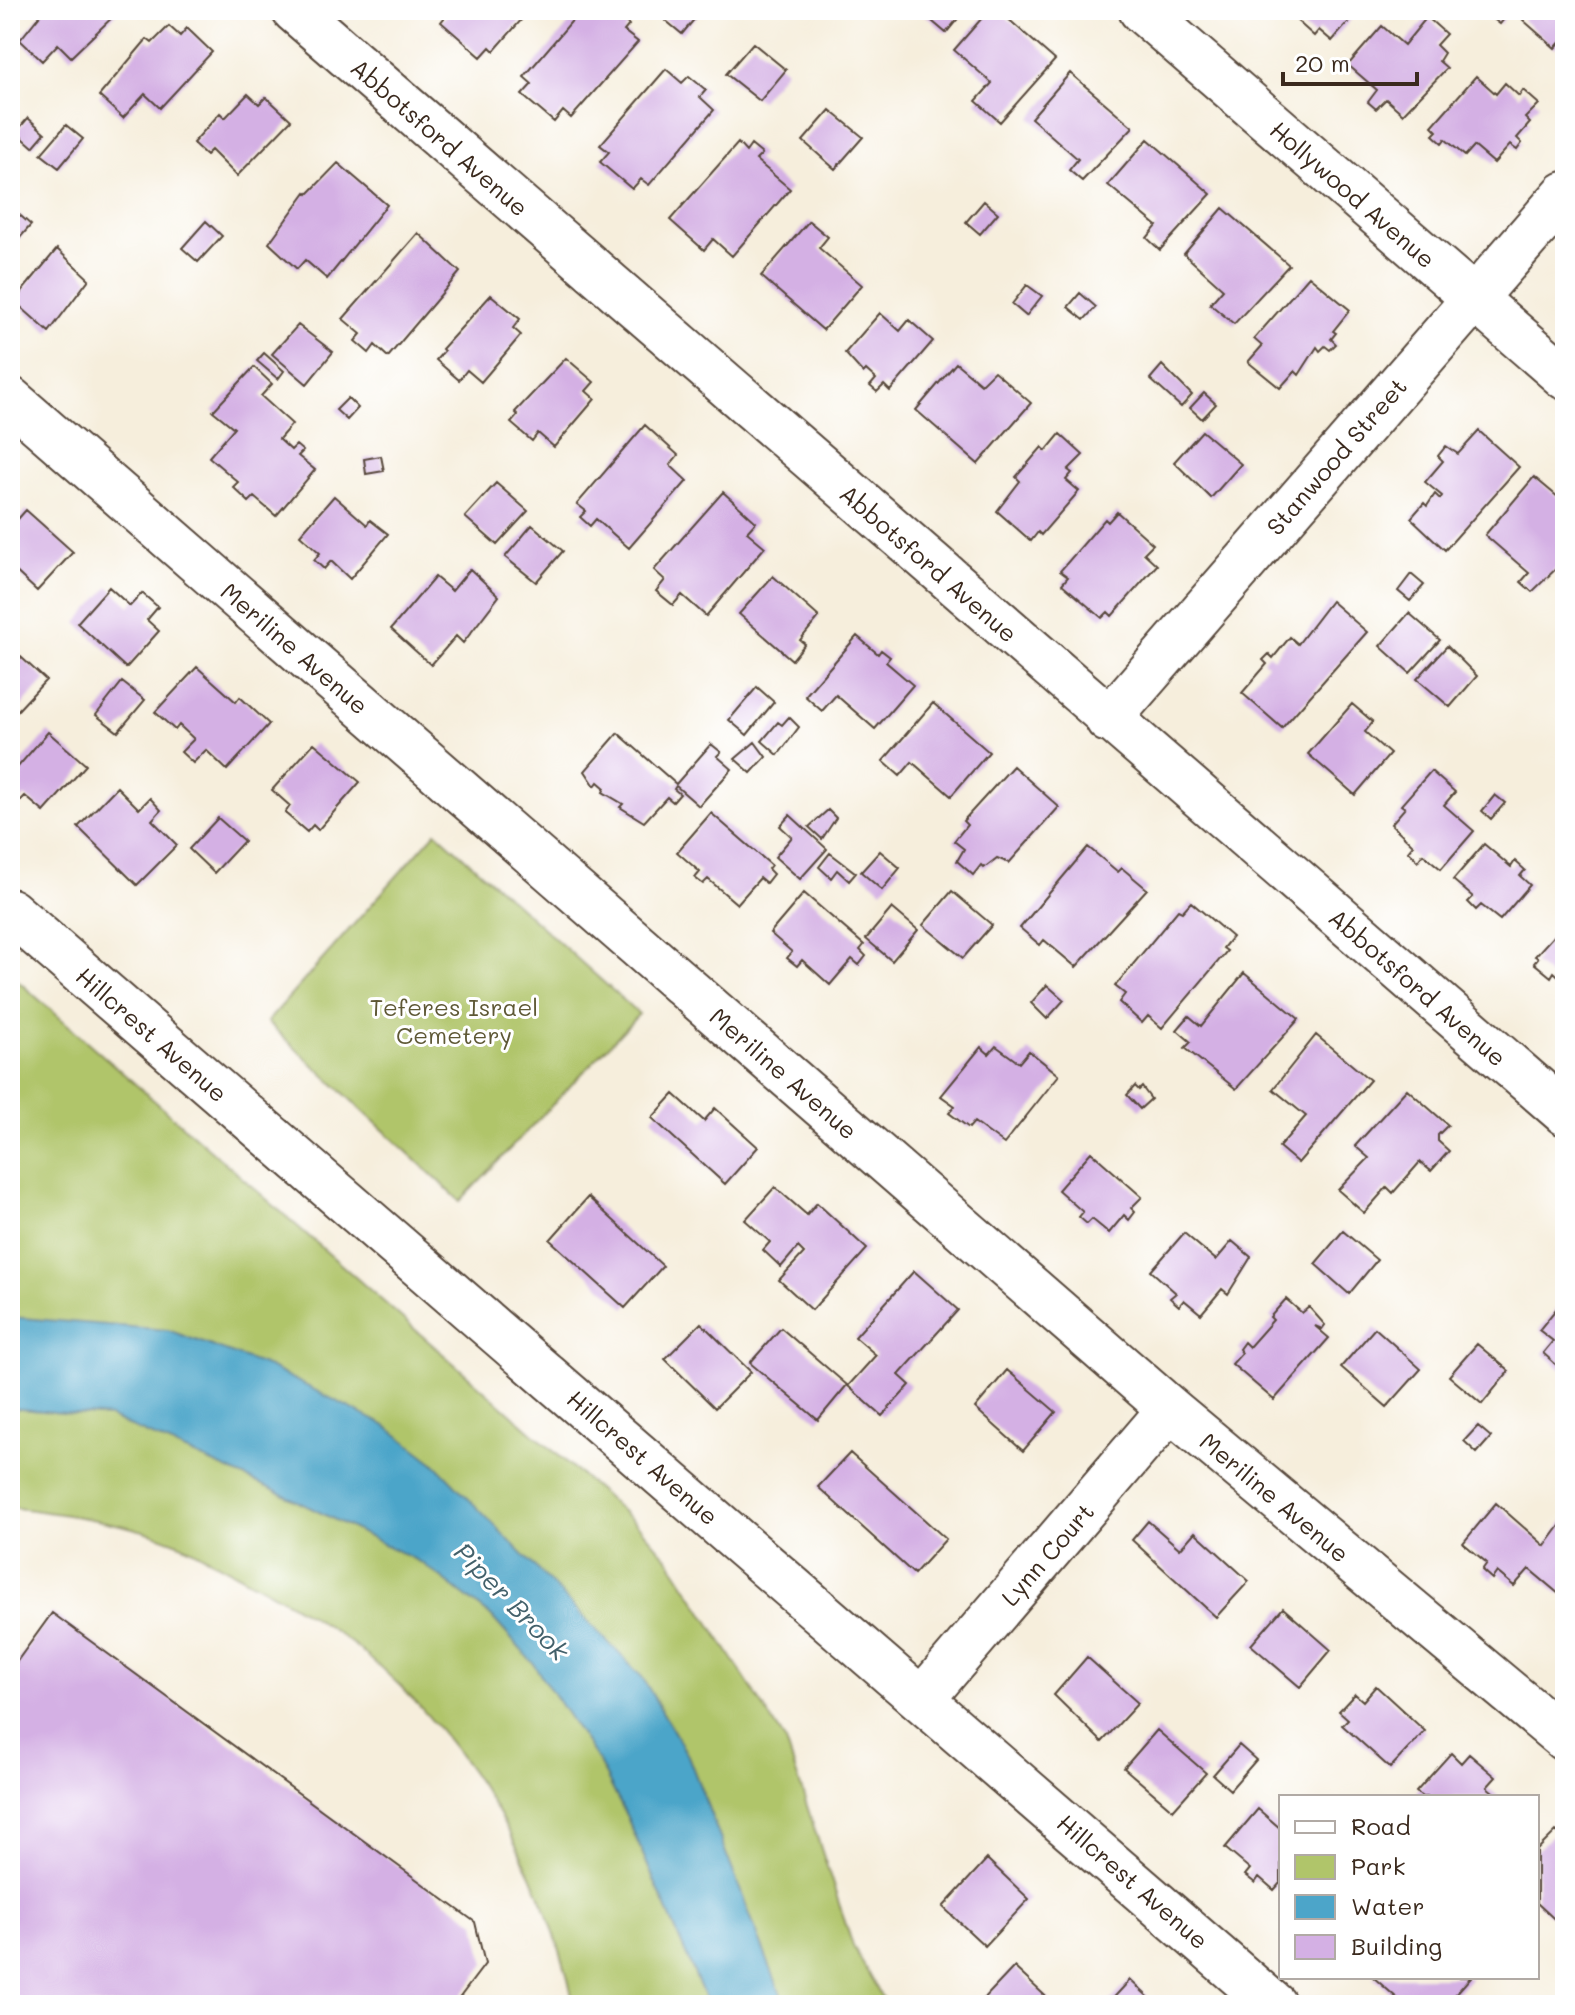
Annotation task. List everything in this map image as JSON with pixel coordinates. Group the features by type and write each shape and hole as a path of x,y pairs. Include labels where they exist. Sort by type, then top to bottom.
{"street":[{"name":"Abbotsford Avenue","path":"294,10 1108,720 1565,1113"},
{"name":"Hollywood Avenue","path":"1141,10 1565,377"},
{"name":"Stanwood Street","path":"1108,720 1565,194"},
{"name":"Meriline Avenue","path":"10,399 1170,1409 1565,1739"},
{"name":"Hillcrest Avenue","path":"10,911 923,1698 1274,2005"},
{"name":"Lynn Court","path":"923,1698 1170,1409"}],"green space":[{"name":"Teferes Israel Cemetery","path":"436,832 639,1014 460,1201 267,1022"},
{"path":"10,974 640,1527 670,1561 786,1742 853,1946 886,2005 785,2005 688,1756 642,1677 21,1318 10,1317"},
{"path":"10,1408 109,1417 285,1495 422,1563 491,1616 532,1662 599,1762 627,1817 708,2005 574,2005 561,1953 518,1849 490,1799 457,1751 420,1707 381,1668 339,1634 191,1549 115,1524 10,1507"}],"water":[{"name":"Piper Brook","path":"10,1317 168,1330 269,1367 386,1426 434,1463 642,1677 688,1756 785,2005 708,2005 627,1817 599,1762 532,1662 491,1616 422,1563 285,1495 109,1417 10,1408"}],"building":[{"path":"44,10 120,10 71,57 58,44 42,61 20,40"},
{"path":"446,10 530,10 494,51 490,47 481,57 441,22 449,12"},
{"path":"581,10 600,10 608,17 613,11 629,25 624,31 638,42 571,118 563,111 554,122 522,95 532,84 524,77"},
{"path":"653,10 702,10 682,34"},
{"path":"919,10 965,10 946,33"},
{"path":"989,10 998,10 1055,60 1000,122 976,101 992,83 954,50"},
{"path":"1297,10 1359,10 1332,41 1319,30 1314,36 1296,20 1301,14"},
{"path":"1482,10 1511,10 1500,24"},
{"path":"1532,10 1559,10 1565,16 1565,37 1555,48 1523,20"},
{"path":"1427,17 1446,34 1436,45 1444,53 1439,61 1447,68 1403,114 1386,99 1376,109 1368,102 1377,90 1348,65 1382,26 1404,45"},
{"path":"169,26 180,36 187,28 212,52 160,108 145,94 123,118 99,96 147,39 152,43"},
{"path":"753,43 786,70 760,101 726,74"},
{"path":"666,69 682,83 689,76 706,90 700,97 714,110 649,185 641,179 632,189 600,162 609,152 600,145"},
{"path":"1070,73 1133,127 1082,181 1069,170 1078,159 1031,118"},
{"path":"1476,76 1496,94 1505,83 1519,96 1523,90 1539,104 1525,118 1530,123 1517,138 1522,143 1517,150 1510,145 1494,163 1474,146 1465,156 1445,139 1442,143 1433,135 1437,131 1432,126"},
{"path":"248,94 259,104 266,97 291,120 237,176 211,150 206,155 193,143 220,113 225,118"},
{"path":"830,110 863,137 835,169 803,141"},
{"path":"28,118 45,133 33,147 16,132"},
{"path":"66,125 83,139 59,168 41,154"},
{"path":"1148,139 1211,194 1160,250 1147,238 1157,226 1108,185"},
{"path":"738,143 746,152 751,145 762,154 756,160 790,189 732,256 713,239 704,250 670,220"},
{"path":"338,163 387,205 327,279 305,260 297,269 269,243 306,192 308,194"},
{"path":"984,201 998,213 980,234 966,222"},
{"path":"1223,208 1289,265 1234,324 1210,304 1223,289 1184,254"},
{"path":"14,210 31,225 10,249 10,214"},
{"path":"206,221 222,236 198,262 182,248"},
{"path":"809,221 828,237 819,248 862,285 823,330 761,276"},
{"path":"418,233 460,272 388,357 375,345 369,353 355,341 361,334 343,319"},
{"path":"57,249 89,279 49,332 14,301"},
{"path":"1309,276 1350,310 1333,331 1336,333 1331,339 1336,344 1330,350 1325,346 1320,351 1317,347 1299,375 1295,371 1280,388 1248,362 1262,346 1254,339"},
{"path":"1027,285 1042,296 1026,316 1012,304"},
{"path":"1080,293 1096,307 1084,320 1068,307"},
{"path":"491,295 520,319 513,328 521,335 481,382 467,370 459,380 436,360 444,351 442,349"},
{"path":"880,313 900,331 909,320 933,341 890,391 884,385 877,392 870,386 876,379 866,370 863,373 845,353"},
{"path":"298,325 333,352 307,384 272,354"},
{"path":"264,353 284,371 278,379 257,361"},
{"path":"566,358 594,382 586,391 595,399 554,447 538,433 532,441 511,423 518,415 515,412"},
{"path":"956,363 981,384 994,371 1031,403 978,464 916,410"},
{"path":"1162,365 1192,395 1181,407 1150,379"},
{"path":"254,367 272,384 261,396 292,424 279,439 291,450 296,445 303,451 298,456 315,470 276,516 254,497 249,502 233,487 238,482 209,457 234,428 213,411"},
{"path":"1204,393 1216,404 1202,419 1190,408"},
{"path":"348,398 358,408 347,420 336,410"},
{"path":"645,425 678,455 670,465 687,481 629,548 596,519 590,526 580,517 586,511 577,504"},
{"path":"1202,431 1241,464 1211,498 1174,462"},
{"path":"1479,431 1519,467 1445,550 1411,518 1424,503 1427,506 1435,494 1440,499 1442,496 1425,482 1443,461 1438,456 1446,446 1458,454"},
{"path":"1060,434 1083,455 1068,470 1072,473 1066,480 1079,491 1041,535 1038,532 1031,541 997,511 1020,481 1016,477 1042,447 1046,451"},
{"path":"381,456 384,471 366,474 364,459"},
{"path":"1534,477 1565,503 1565,518 1559,526 1565,532 1565,560 1532,592 1521,582 1529,573 1485,535"},
{"path":"496,483 528,511 497,545 465,517"},
{"path":"723,492 756,522 747,532 765,547 706,616 682,595 673,605 656,591 665,580 654,570"},
{"path":"334,496 367,525 370,520 388,534 350,579 331,561 324,569 314,560 320,553 300,535"},
{"path":"26,510 73,552 37,591 10,566 10,528"},
{"path":"1117,512 1153,544 1144,553 1157,565 1112,616 1108,612 1102,618 1062,584 1068,577 1060,571 1105,519 1108,522"},
{"path":"532,525 563,551 536,582 505,557"},
{"path":"470,569 499,596 463,643 456,636 431,665 391,629 435,577 452,591"},
{"path":"1411,574 1424,585 1410,601 1398,591"},
{"path":"773,576 819,617 800,640 805,644 792,660 739,614"},
{"path":"109,587 130,606 142,593 158,607 147,620 159,631 126,668 77,623"},
{"path":"1331,601 1367,632 1282,728 1242,693 1267,664 1263,660 1269,654 1273,658 1290,637 1298,644"},
{"path":"1409,613 1440,640 1410,673 1380,646"},
{"path":"857,636 878,654 881,650 890,657 886,662 913,685 875,729 836,695 822,711 805,696"},
{"path":"1447,646 1477,676 1450,707 1417,679"},
{"path":"10,647 46,680 17,711 10,705"},
{"path":"197,667 236,702 240,697 269,724 227,770 206,750 193,763 181,752 194,739 179,725 175,730 155,712"},
{"path":"122,682 145,700 118,732 96,715"},
{"path":"757,687 774,702 747,735 729,720"},
{"path":"933,703 989,752 951,796 912,762 900,776 883,761"},
{"path":"1352,704 1373,722 1365,732 1390,754 1355,795 1308,754"},
{"path":"789,717 799,727 778,755 762,741 778,722 782,725"},
{"path":"48,732 86,765 44,812 25,796 13,809 10,807 10,776"},
{"path":"618,733 676,784 711,744 721,752 717,756 732,769 699,806 676,786 674,789 680,794 673,802 667,797 644,822 620,807 623,804 603,792 605,788 598,782 595,786 585,771"},
{"path":"755,742 766,757 751,773 735,759"},
{"path":"314,743 360,782 318,830 313,825 307,832 285,813 290,806 272,790"},
{"path":"1013,766 1059,807 1009,863 997,858 984,868 981,865 973,875 957,861 964,849 954,841 967,825 963,821"},
{"path":"1431,771 1455,792 1444,805 1474,831 1441,869 1423,854 1418,861 1408,851 1413,845 1391,824 1405,808 1401,805"},
{"path":"117,787 139,809 150,798 161,810 152,820 177,845 137,885 78,827"},
{"path":"1495,795 1505,803 1491,819 1482,811"},
{"path":"828,810 836,818 822,839 809,827"},
{"path":"711,813 771,865 768,869 773,874 766,883 760,878 737,904 708,879 703,884 695,878 700,872 677,852"},
{"path":"790,815 827,849 800,879 775,857 792,837 780,826"},
{"path":"218,818 244,841 214,873 189,849"},
{"path":"1484,844 1511,867 1515,861 1525,870 1520,876 1530,885 1500,920 1481,905 1476,910 1468,902 1473,897 1453,880"},
{"path":"1088,847 1118,872 1122,868 1147,889 1076,967 1044,940 1040,945 1020,928"},
{"path":"880,851 900,868 882,890 861,872"},
{"path":"830,853 856,873 849,881 837,870 831,878 819,867"},
{"path":"952,891 992,925 963,958 923,925"},
{"path":"804,893 864,945 860,950 866,956 859,965 852,959 830,985 802,960 797,966 787,958 792,952 770,933"},
{"path":"1191,902 1232,937 1223,948 1227,951 1162,1028 1148,1016 1142,1023 1119,1002 1125,994 1115,986 1178,910 1182,912"},
{"path":"892,908 918,930 892,961 866,939"},
{"path":"1565,923 1565,982 1554,972 1551,977 1534,963 1538,958 1535,956"},
{"path":"1244,973 1299,1019 1236,1089 1185,1048 1191,1042 1177,1030 1189,1016 1201,1026"},
{"path":"1047,985 1064,1000 1047,1019 1031,1003"},
{"path":"1316,1035 1370,1080 1298,1163 1279,1147 1306,1116 1273,1089"},
{"path":"996,1046 1019,1063 1029,1051 1059,1075 1004,1144 974,1122 969,1128 949,1113 955,1106 941,1096 981,1047 989,1054"},
{"path":"1135,1086 1139,1090 1142,1087 1151,1099 1140,1109 1127,1095"},
{"path":"1407,1089 1448,1125 1438,1135 1438,1141 1449,1151 1431,1171 1420,1162 1393,1193 1387,1187 1364,1213 1338,1190 1369,1158 1355,1146"},
{"path":"674,1094 704,1121 715,1108 758,1147 725,1184 652,1118"},
{"path":"1091,1152 1142,1197 1131,1208 1135,1212 1129,1220 1124,1215 1109,1233 1092,1219 1087,1224 1079,1217 1083,1212 1058,1190"},
{"path":"775,1187 807,1215 817,1203 867,1249 812,1310 779,1280 804,1253 798,1247 781,1267 763,1250 770,1242 745,1220"},
{"path":"588,1197 663,1266 625,1308 550,1240"},
{"path":"1343,1231 1377,1260 1349,1294 1315,1264"},
{"path":"1184,1233 1216,1260 1232,1241 1251,1257 1228,1294 1222,1289 1201,1314 1184,1300 1179,1306 1170,1298 1176,1293 1151,1271"},
{"path":"914,1271 958,1310 899,1375 910,1385 882,1416 848,1386 876,1355 855,1337"},
{"path":"1565,1298 1565,1366 1562,1370 1543,1353 1553,1341 1539,1330"},
{"path":"1286,1299 1302,1313 1309,1307 1325,1325 1322,1329 1315,1326 1329,1338 1274,1400 1232,1364 1242,1353 1239,1349 1244,1342 1249,1347 1273,1320 1270,1317"},
{"path":"701,1323 751,1372 715,1408 665,1359"},
{"path":"781,1328 847,1385 818,1420 750,1363"},
{"path":"1375,1328 1421,1369 1387,1407 1341,1367"},
{"path":"1477,1344 1509,1371 1482,1404 1449,1376"},
{"path":"1007,1370 1056,1412 1023,1451 975,1408"},
{"path":"1478,1426 1491,1437 1477,1453 1464,1441"},
{"path":"850,1453 946,1539 914,1574 818,1487"},
{"path":"1496,1503 1545,1546 1565,1519 1565,1587 1559,1594 1529,1569 1514,1586 1497,1572 1492,1579 1482,1570 1487,1563 1463,1543"},
{"path":"1148,1521 1180,1549 1195,1532 1249,1581 1216,1617 1132,1540"},
{"path":"1283,1608 1331,1650 1300,1687 1251,1645"},
{"path":"52,1613 475,1922 485,1964 454,2005 10,2005 10,1671"},
{"path":"1087,1657 1138,1703 1102,1742 1054,1695"},
{"path":"1376,1686 1425,1731 1390,1768 1342,1725 1348,1719 1339,1711 1355,1694 1363,1701"},
{"path":"1157,1730 1206,1773 1173,1810 1124,1768"},
{"path":"1239,1745 1256,1760 1230,1790 1213,1775"},
{"path":"1451,1753 1461,1763 1469,1754 1496,1777 1487,1787 1497,1795 1420,1795 1416,1792"},
{"path":"1258,1809 1279,1827 1279,1884 1274,1890 1259,1877 1255,1883 1245,1875 1250,1869 1225,1848"},
{"path":"1556,1831 1565,1839 1565,1929 1539,1905 1539,1848"},
{"path":"987,1859 1029,1899 985,1946 943,1907"},
{"path":"1014,1967 1055,2005 978,2005"},
{"path":"1375,1979 1469,1979 1446,2005 1405,2005"},
{"path":"1130,1980 1157,2005 1107,2005"}]}
